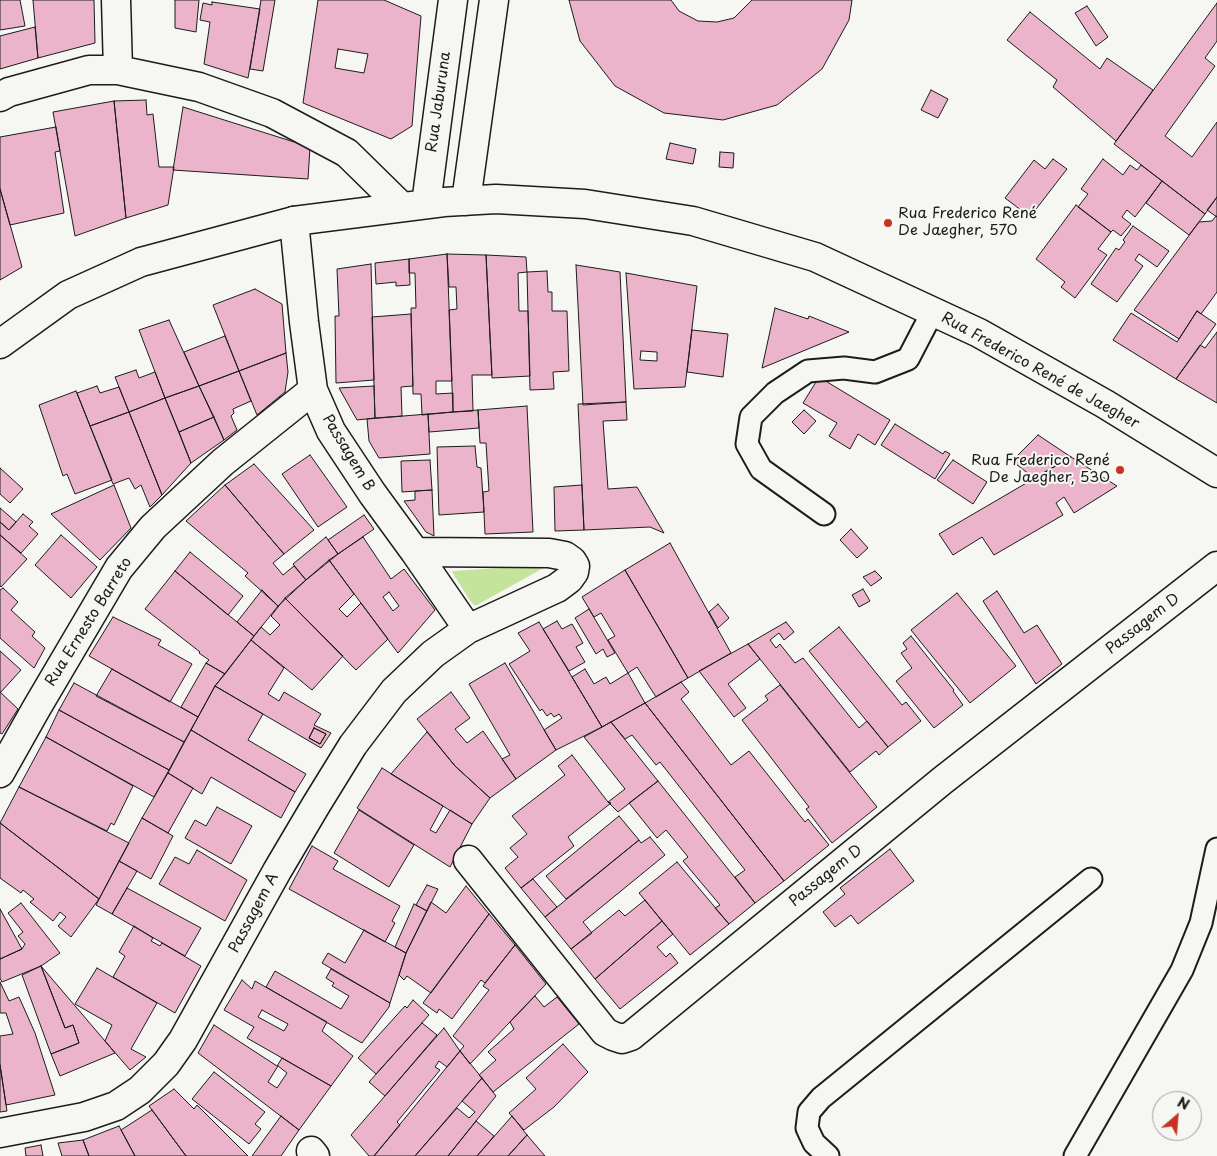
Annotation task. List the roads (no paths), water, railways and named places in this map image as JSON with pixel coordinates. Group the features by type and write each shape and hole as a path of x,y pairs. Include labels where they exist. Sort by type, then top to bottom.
{"street":[{"path":"116,0 118,70"},
{"name":"Rua Jaburuna","path":"413,205 453,0"},
{"path":"466,201 494,0"},
{"path":"0,96 89,70 118,70 199,87 272,112 347,153 413,205"},
{"name":"Rua Frederico René de Jaegher","path":"0,344 68,295 141,262 294,221 413,205 496,199 585,204 692,221 815,257 979,333 1105,404 1217,473"},
{"name":"Passagem B","path":"294,221 313,390 331,431 372,493 468,629"},
{"name":"Rua Ernesto Barreto","path":"0,773 124,561 153,527 223,462 313,390"},
{"name":"Passagem A","path":"0,1134 84,1117 116,1106 140,1090 166,1064 183,1040 277,871 354,746 394,691 433,654 468,629 557,588 569,579 574,572 575,566 572,561 564,556 549,553 415,552"},
{"name":"Passagem D","path":"468,860 605,1032 622,1039 631,1036 943,780 1217,566"}],"lane":[{"path":"824,514 761,469 747,444 751,418 775,393 808,371 844,368 874,372 908,359 933,311"},
{"path":"1075,1156 1182,970 1201,923 1217,849"},
{"path":"828,1156 814,1143 807,1128 809,1112 821,1098 1091,879"}],"place":[{"name":"Rua Frederico René De Jaegher, 570","path":"888,223"},
{"name":"Rua Frederico René De Jaegher, 530","path":"1120,470"}]}
